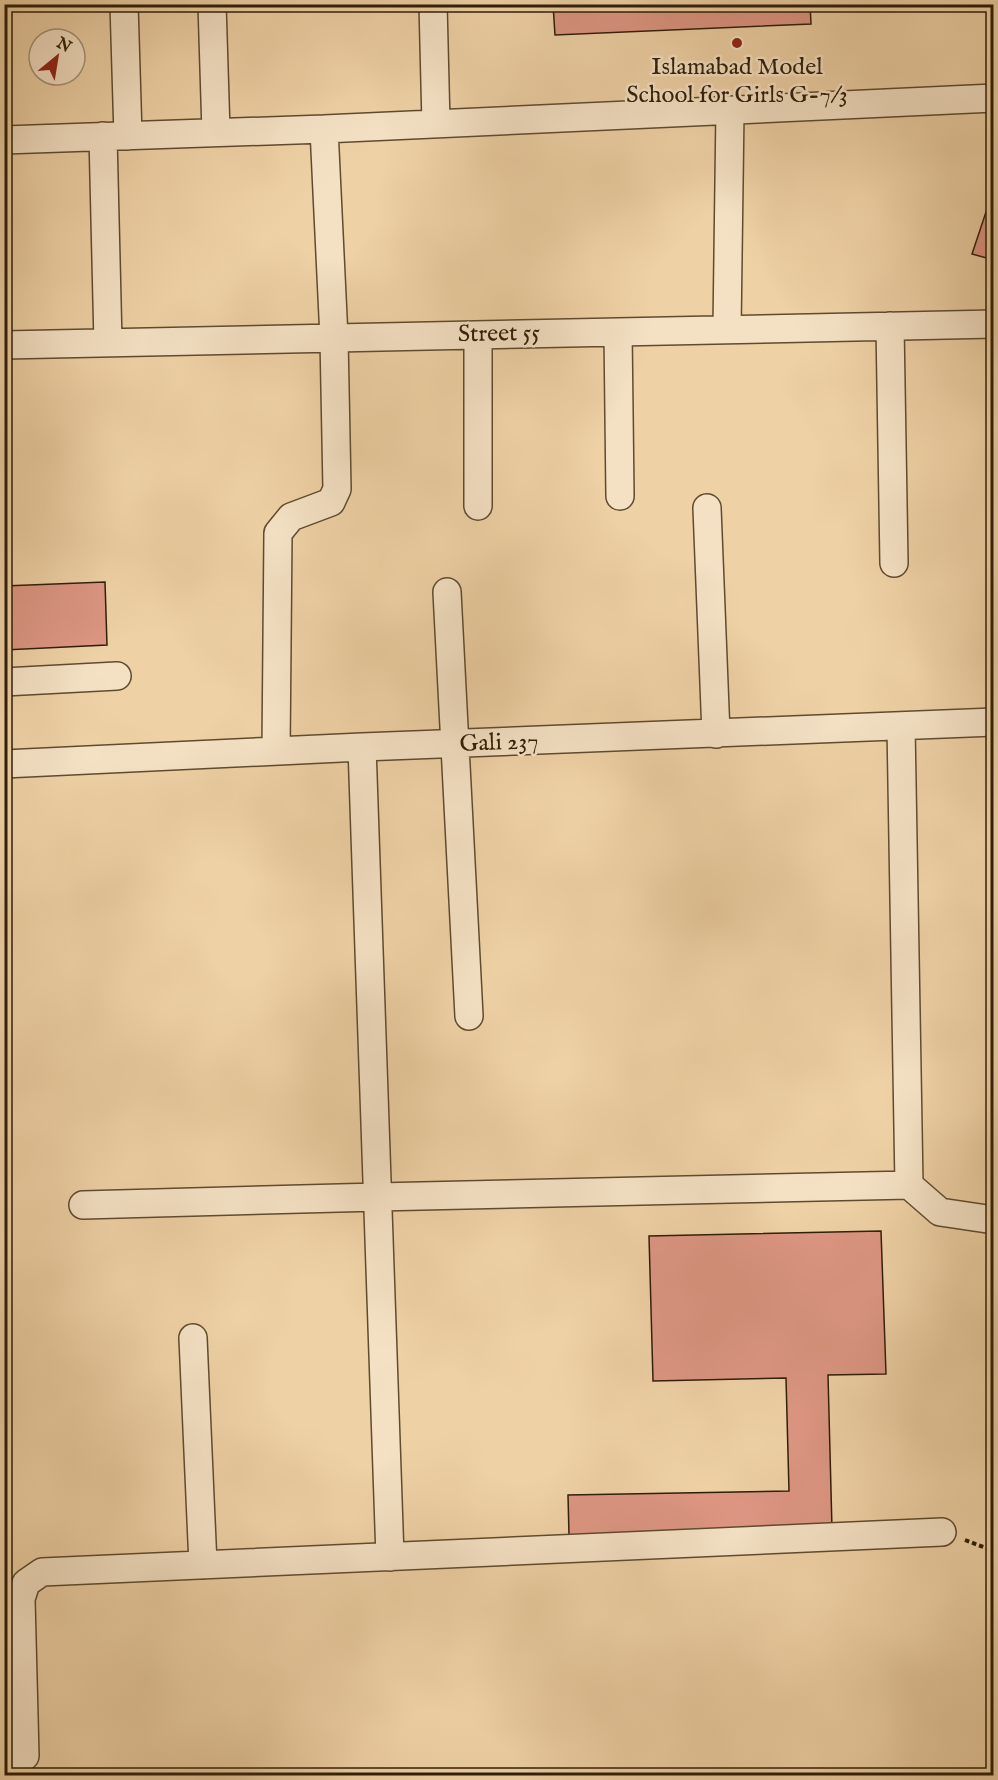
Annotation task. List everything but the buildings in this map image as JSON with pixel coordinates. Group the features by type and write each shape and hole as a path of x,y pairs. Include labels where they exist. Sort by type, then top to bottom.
{"street":[{"path":"108,343 115,136 124,4"},
{"path":"212,4 216,132"},
{"path":"433,4 436,123"},
{"path":"4,140 324,129 993,98"},
{"path":"727,329 730,110"},
{"path":"276,751 278,533 291,517 331,502 338,489 334,338 324,129"},
{"name":"Street 55","path":"4,345 993,324"},
{"path":"890,326 894,563"},
{"path":"618,332 620,496"},
{"path":"478,334 478,506"},
{"path":"707,508 716,734"},
{"path":"447,592 469,1016"},
{"path":"4,682 117,676"},
{"name":"Gali 237","path":"4,764 993,722"},
{"path":"901,726 909,1185"},
{"path":"362,747 390,1557"},
{"path":"83,1205 909,1185 940,1212 993,1220"},
{"path":"193,1338 203,1565"},
{"path":"4,1759 25,1756 21,1599 26,1583 42,1572 942,1532"}],"place":[{"name":"Islamabad Model School for Girls G-7/3","path":"737,43"}]}
